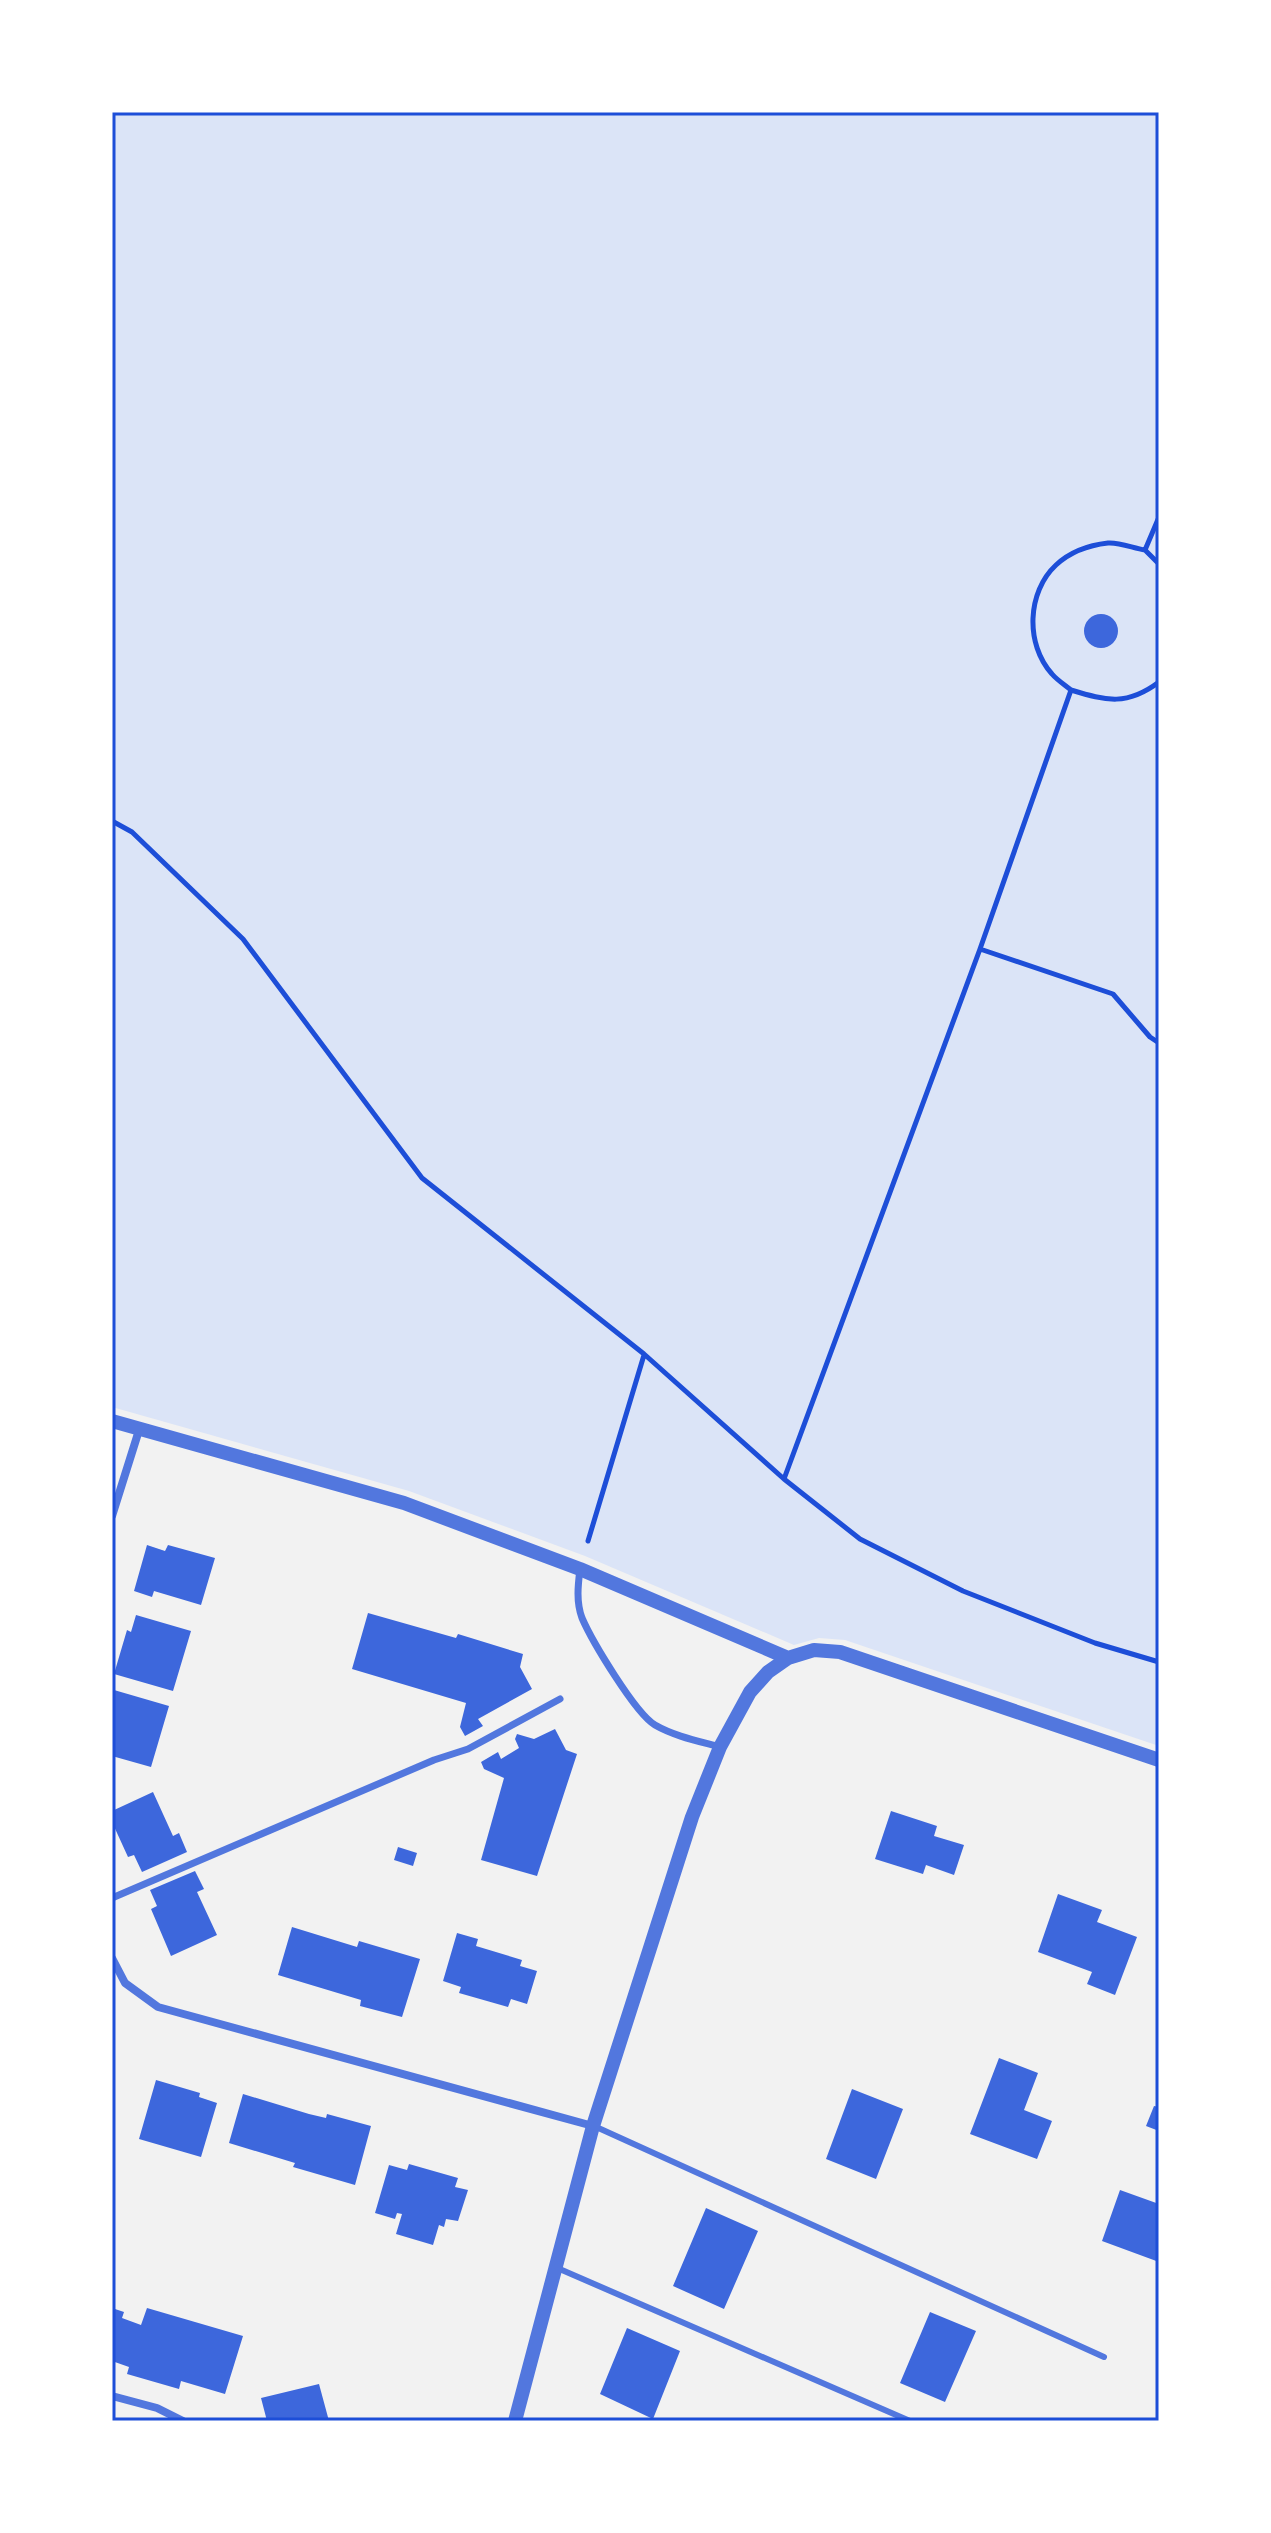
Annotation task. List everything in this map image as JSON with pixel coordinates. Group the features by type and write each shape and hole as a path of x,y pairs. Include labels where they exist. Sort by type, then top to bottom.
{"street":[{"path":"112,1421 404,1503 580,1569 788,1658"},
{"path":"112,1516 140,1427"},
{"path":"580,1569 577,1589 581,1616 638,1711 655,1725 720,1747"},
{"path":"515,2421 593,2126 692,1817 720,1747 750,1692 768,1672 788,1658 814,1650 840,1652 1159,1760"},
{"path":"112,1898 434,1760 468,1749 560,1699"},
{"path":"112,1958 125,1983 158,2007 593,2126"},
{"path":"112,2396 157,2408 183,2421"}],"lane":[{"path":"593,2126 1104,2357"},
{"path":"555,2267 910,2421"}],"path":[{"path":"1145,550 1159,517"},
{"path":"1159,564 1145,550 1111,543 1078,550 1056,565 1041,585 1032,620 1037,650 1051,673 1071,690 1108,701 1142,695 1159,682"},
{"path":"784,1479 980,949 1071,690"},
{"path":"112,821 132,832 243,939 422,1178 644,1354 784,1479 860,1539 963,1591 1095,1643 1159,1662"},
{"path":"980,949 1113,994 1150,1037 1159,1043"},
{"path":"580,1569 644,1354"}],"shaded area":[{"path":"112,112 1159,112 1159,1746 845,1640 819,1638 794,1645 585,1556 409,1491 112,1407"}],"building":[{"path":"1101,614 1113,619 1118,631 1113,643 1101,648 1089,643 1084,631 1089,619"},
{"path":"147,1545 165,1551 168,1545 215,1558 201,1605 154,1591 152,1597 134,1591"},
{"path":"368,1613 456,1638 458,1634 523,1654 520,1667 532,1689 478,1719 483,1726 465,1736 460,1727 466,1703 352,1669"},
{"path":"136,1615 191,1631 173,1691 114,1674 127,1630 131,1632"},
{"path":"114,1690 169,1706 151,1767 112,1756"},
{"path":"555,1729 566,1750 577,1754 537,1876 481,1860 504,1778 484,1769 481,1762 498,1752 501,1759 519,1748 515,1739 517,1734 534,1739"},
{"path":"153,1792 173,1836 179,1833 187,1852 142,1872 134,1855 128,1857 112,1822 112,1811"},
{"path":"891,1811 937,1826 934,1836 964,1845 954,1875 926,1865 923,1874 875,1859"},
{"path":"398,1847 417,1853 413,1866 394,1860"},
{"path":"195,1871 204,1889 197,1892 217,1935 171,1956 151,1909 157,1906 150,1890"},
{"path":"1058,1894 1102,1910 1097,1922 1137,1937 1115,1995 1087,1984 1092,1972 1038,1952"},
{"path":"292,1927 357,1947 359,1941 420,1959 402,2017 360,2006 361,2000 278,1975"},
{"path":"457,1933 478,1939 476,1946 522,1960 520,1966 537,1971 527,2004 511,1999 508,2007 459,1993 461,1987 443,1981"},
{"path":"999,2058 1038,2073 1024,2110 1052,2121 1037,2159 970,2134"},
{"path":"156,2080 200,2093 199,2097 217,2103 201,2157 139,2139"},
{"path":"852,2089 903,2109 876,2179 826,2159"},
{"path":"243,2094 309,2114 326,2118 327,2114 371,2126 355,2185 293,2167 295,2163 229,2143"},
{"path":"1154,2106 1159,2107 1159,2131 1146,2126"},
{"path":"409,2164 458,2178 455,2187 468,2190 458,2221 446,2219 444,2227 439,2225 433,2245 396,2234 402,2214 397,2213 395,2219 375,2213 389,2165 407,2170"},
{"path":"1120,2190 1159,2204 1159,2262 1102,2241"},
{"path":"706,2208 758,2231 724,2309 673,2286"},
{"path":"112,2308 124,2312 122,2318 141,2325 147,2308 243,2336 225,2394 181,2381 179,2389 127,2374 129,2367 112,2361"},
{"path":"930,2312 976,2331 945,2402 900,2383"},
{"path":"627,2328 680,2351 653,2419 600,2394"},
{"path":"319,2384 329,2421 267,2421 261,2398"}]}
